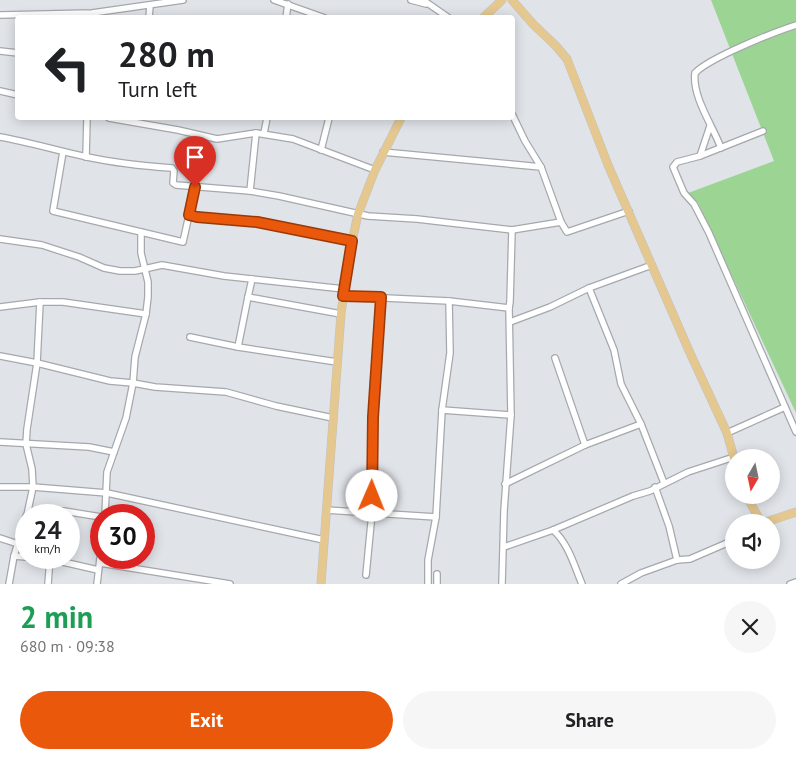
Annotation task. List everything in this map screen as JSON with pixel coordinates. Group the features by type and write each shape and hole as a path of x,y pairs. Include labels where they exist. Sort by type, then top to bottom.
{"main road":[{"path":"486,15 502,0"},
{"path":"512,0 567,59 604,156 727,433 731,449"},
{"path":"321,584 343,292 358,214 383,152 400,120"},
{"path":"780,517 796,512"}],"street":[{"path":"0,14 92,15 183,0"},
{"path":"274,0 317,15"},
{"path":"411,0 425,2 444,15"},
{"path":"149,15 150,4"},
{"path":"286,15 288,4"},
{"path":"721,148 716,134 710,126 699,96 694,79 695,73 702,66 731,52 796,25"},
{"path":"0,51 15,53"},
{"path":"0,91 15,95"},
{"path":"86,157 87,120"},
{"path":"121,120 217,139 256,133 293,138 375,170"},
{"path":"264,133 267,120"},
{"path":"321,150 328,120"},
{"path":"515,120 541,167 561,222 567,232 629,211"},
{"path":"700,156 710,126"},
{"path":"763,131 700,156 677,162 673,166 684,193 696,209 709,233 796,432"},
{"path":"250,191 256,133"},
{"path":"0,137 86,157 134,165 172,168 174,171 174,184 250,191 301,200 358,214 512,230 561,222"},
{"path":"63,152 53,211 183,242 185,240 195,187"},
{"path":"383,152 541,167"},
{"path":"189,215 257,222 352,241"},
{"path":"502,584 511,415 509,308 512,230"},
{"path":"106,504 107,472 126,418 133,383 133,366 137,345 146,314 148,288 140,240 141,232"},
{"path":"0,239 42,245 110,269 135,271 162,265 224,276 381,297 449,301 509,308"},
{"path":"510,322 550,307 589,288 652,265"},
{"path":"238,347 252,279"},
{"path":"589,288 614,350 621,384 641,424 664,483"},
{"path":"248,297 341,314"},
{"path":"366,574 372,513 373,417 381,297"},
{"path":"428,584 428,560 436,517 442,410 450,353 449,301"},
{"path":"0,307 40,302 63,302 146,314"},
{"path":"29,504 33,487 32,469 26,444 37,363 40,302"},
{"path":"190,337 238,347 337,362"},
{"path":"0,356 110,381 155,387 226,392 276,406 333,418"},
{"path":"555,358 584,445"},
{"path":"727,433 785,407"},
{"path":"442,410 511,415"},
{"path":"506,484 584,445 641,424"},
{"path":"0,442 89,447 114,452"},
{"path":"504,547 553,530 709,464 725,460"},
{"path":"0,487 33,487 107,493 324,540"},
{"path":"655,488 677,560"},
{"path":"326,510 436,517"},
{"path":"553,530 565,544 582,584"},
{"path":"0,538 15,543"},
{"path":"621,584 641,573 677,560 690,559 725,544"},
{"path":"9,584 15,553"},
{"path":"80,566 98,570 97,584"},
{"path":"48,584 49,569"},
{"path":"137,569 230,584"},
{"path":"437,574 437,584"},
{"path":"790,584 796,582"}],"green space":[{"path":"711,0 796,0 796,413 698,203 688,193 774,161"}],"route":[{"path":"195,187 189,215 257,222 352,241 343,296 381,297 373,417 372,496"}]}
